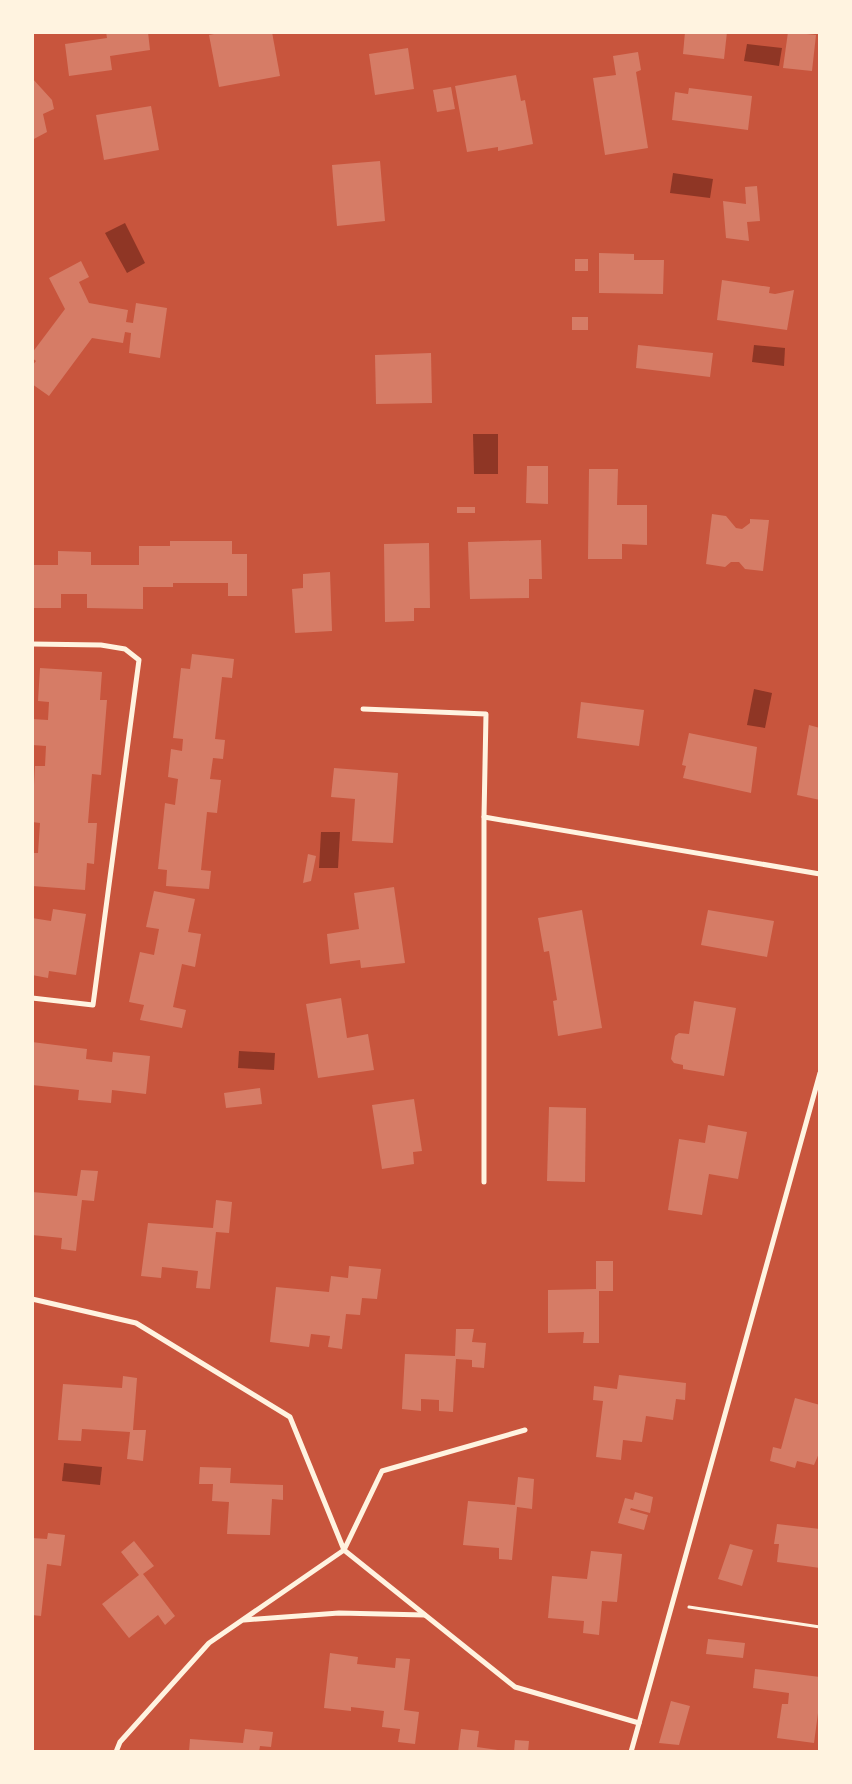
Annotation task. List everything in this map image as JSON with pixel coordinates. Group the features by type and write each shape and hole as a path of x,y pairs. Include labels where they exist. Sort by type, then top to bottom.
{"street":[{"path":"32,644 101,644 124,649 139,660 93,1005 32,998"},
{"path":"363,709 486,714 484,817 484,1182"},
{"path":"484,817 820,874"},
{"path":"631,1752 820,1073"},
{"path":"32,1299 136,1323 290,1417 344,1550 515,1687 639,1723"},
{"path":"116,1752 120,1742 210,1643 344,1550 382,1471 525,1430"},
{"path":"243,1620 339,1613 426,1615"}],"path":[{"path":"673,1604 820,1627"}],"shaded area":[{"path":"747,44 782,48 779,66 744,61"},
{"path":"673,173 713,179 710,198 670,193"},
{"path":"125,223 145,263 127,273 105,233"},
{"path":"754,345 785,348 784,366 752,362"},
{"path":"473,434 498,434 498,474 474,474"},
{"path":"754,689 772,693 765,728 747,725"},
{"path":"321,832 340,832 338,868 319,868"},
{"path":"239,1051 275,1053 274,1070 238,1068"},
{"path":"64,1463 102,1467 100,1485 62,1481"}],"building":[{"path":"106,32 148,32 150,50 110,56 112,70 69,76 65,44 107,38"},
{"path":"224,32 272,32 280,76 219,87 209,35"},
{"path":"685,32 727,32 724,59 683,54"},
{"path":"788,32 816,35 812,71 783,68"},
{"path":"408,48 414,89 375,95 369,54"},
{"path":"638,52 641,70 636,72 648,148 605,155 593,78 616,75 613,56"},
{"path":"516,75 521,101 525,100 533,144 498,151 498,147 467,152 455,86"},
{"path":"32,78 52,100 54,109 43,114 47,132 32,140"},
{"path":"451,87 455,109 437,112 433,90"},
{"path":"689,88 752,96 748,130 672,120 675,92 688,94"},
{"path":"151,106 159,150 104,160 96,115"},
{"path":"380,161 385,221 337,226 332,165"},
{"path":"757,186 760,221 747,222 749,241 726,238 723,201 746,204 745,187"},
{"path":"599,253 634,254 634,260 664,260 663,294 599,293"},
{"path":"575,259 588,259 588,271 575,271"},
{"path":"81,261 89,277 79,282 89,303 128,310 126,322 133,323 136,303 167,308 160,358 129,353 131,333 125,332 123,343 92,338 49,396 32,384 32,366 36,361 32,358 32,353 65,309 49,278"},
{"path":"722,280 770,287 769,293 775,294 794,290 787,330 717,320"},
{"path":"572,317 588,317 588,330 572,330"},
{"path":"638,345 713,353 710,377 636,368"},
{"path":"431,353 432,403 376,404 375,355"},
{"path":"527,466 548,466 548,504 526,503"},
{"path":"589,469 618,469 617,505 647,505 647,545 622,544 622,559 588,559"},
{"path":"457,507 475,507 475,513 457,513"},
{"path":"712,514 726,516 736,528 742,529 750,523 750,519 769,520 763,571 745,569 739,562 731,562 725,567 706,564"},
{"path":"541,540 542,579 529,579 529,598 470,599 468,542"},
{"path":"170,541 232,541 232,554 247,554 247,596 228,596 228,583 173,583 173,587 143,587 143,609 87,608 87,594 61,594 61,608 32,608 32,565 58,565 58,551 91,552 91,565 139,565 139,546 170,546"},
{"path":"429,543 430,608 414,608 414,621 385,622 384,544"},
{"path":"330,572 332,631 295,633 292,589 303,588 303,574"},
{"path":"192,654 234,659 232,678 222,677 215,739 225,740 223,759 213,758 210,779 221,780 217,813 207,812 201,870 211,871 209,889 166,886 167,870 158,869 165,803 175,805 178,779 168,777 171,749 182,751 183,739 173,738 181,668 190,669"},
{"path":"40,668 102,672 100,700 107,700 101,775 92,774 88,823 97,823 94,864 87,863 85,890 32,886 32,853 38,853 40,823 32,822 35,766 45,766 46,746 32,745 32,719 48,720 49,702 38,701"},
{"path":"581,702 644,710 639,746 577,738"},
{"path":"809,725 820,728 820,800 797,795"},
{"path":"689,733 757,747 751,793 683,778 686,766 682,765"},
{"path":"334,768 398,773 393,843 352,841 355,799 331,797"},
{"path":"308,854 316,856 311,881 303,883"},
{"path":"394,887 405,963 361,968 360,960 330,964 327,934 359,929 354,893"},
{"path":"154,891 195,899 188,932 201,934 195,967 182,964 173,1007 186,1010 182,1028 140,1020 144,1005 129,1002 140,952 154,955 159,929 146,927"},
{"path":"53,909 86,914 76,975 49,971 48,978 32,975 32,918 51,921"},
{"path":"582,910 602,1028 558,1036 553,1001 557,1000 549,951 544,952 538,918"},
{"path":"708,910 774,921 767,957 701,945"},
{"path":"341,998 347,1038 368,1034 374,1070 318,1078 306,1004"},
{"path":"694,1001 736,1008 724,1076 683,1069 683,1065 674,1063 671,1059 675,1036 679,1033 689,1034"},
{"path":"32,1042 87,1049 86,1059 112,1062 113,1052 150,1056 146,1094 112,1090 111,1103 78,1100 79,1090 32,1085"},
{"path":"260,1088 262,1104 226,1108 224,1093"},
{"path":"414,1099 422,1151 413,1152 414,1164 382,1169 372,1105"},
{"path":"549,1107 586,1108 585,1182 547,1181"},
{"path":"708,1125 747,1132 738,1179 709,1174 702,1215 668,1210 679,1139 705,1143"},
{"path":"81,1170 98,1171 94,1201 82,1200 76,1251 61,1249 62,1238 32,1235 32,1192 77,1196"},
{"path":"216,1200 232,1202 229,1233 216,1232 210,1289 196,1288 198,1271 162,1267 161,1278 141,1276 148,1223 213,1228"},
{"path":"596,1261 613,1261 613,1291 599,1291 599,1343 583,1343 584,1332 548,1333 548,1290 596,1289"},
{"path":"349,1266 381,1269 377,1299 362,1298 360,1315 346,1314 342,1349 328,1347 330,1336 311,1334 309,1347 270,1342 276,1287 329,1292 331,1276 348,1278"},
{"path":"456,1329 474,1329 472,1342 486,1343 484,1368 472,1367 472,1360 456,1359 453,1412 439,1411 439,1400 421,1399 421,1411 402,1409 405,1354 455,1356"},
{"path":"619,1375 686,1383 685,1400 676,1399 673,1420 646,1416 642,1442 623,1440 621,1460 596,1457 603,1401 593,1400 594,1386 617,1389"},
{"path":"123,1376 137,1378 133,1430 146,1430 143,1461 127,1459 130,1432 82,1429 81,1441 58,1440 63,1384 122,1388"},
{"path":"795,1398 820,1405 820,1451 814,1465 797,1461 795,1468 770,1461 773,1447 781,1449"},
{"path":"200,1467 231,1468 230,1483 283,1485 283,1500 272,1499 270,1535 227,1534 229,1502 212,1501 213,1484 199,1484"},
{"path":"518,1477 534,1479 532,1509 517,1507 512,1560 499,1559 499,1548 463,1545 468,1501 515,1505"},
{"path":"635,1492 653,1497 650,1513 631,1508 630,1510 648,1515 644,1530 618,1523 625,1498 633,1500"},
{"path":"777,1524 820,1529 820,1568 777,1562 779,1544 774,1544"},
{"path":"48,1533 65,1535 61,1566 47,1564 41,1616 32,1615 32,1538 47,1539"},
{"path":"134,1541 154,1566 143,1574 175,1616 165,1625 158,1615 129,1638 102,1604 139,1575 121,1552"},
{"path":"730,1544 753,1550 742,1586 718,1579"},
{"path":"591,1551 622,1554 617,1602 602,1601 599,1635 583,1633 584,1621 548,1618 552,1576 587,1579"},
{"path":"708,1639 745,1643 743,1658 706,1654"},
{"path":"330,1653 358,1657 357,1664 395,1668 396,1658 410,1659 404,1710 419,1712 415,1744 398,1742 400,1729 382,1727 384,1711 351,1707 351,1711 324,1708"},
{"path":"755,1669 820,1677 820,1698 814,1743 777,1738 782,1704 788,1704 789,1693 753,1688"},
{"path":"671,1701 690,1706 679,1745 659,1743"},
{"path":"245,1729 273,1732 271,1747 260,1746 259,1752 189,1752 190,1739 243,1743"},
{"path":"461,1729 479,1731 477,1747 512,1752 458,1752"},
{"path":"515,1740 529,1741 528,1752 514,1752"}]}
